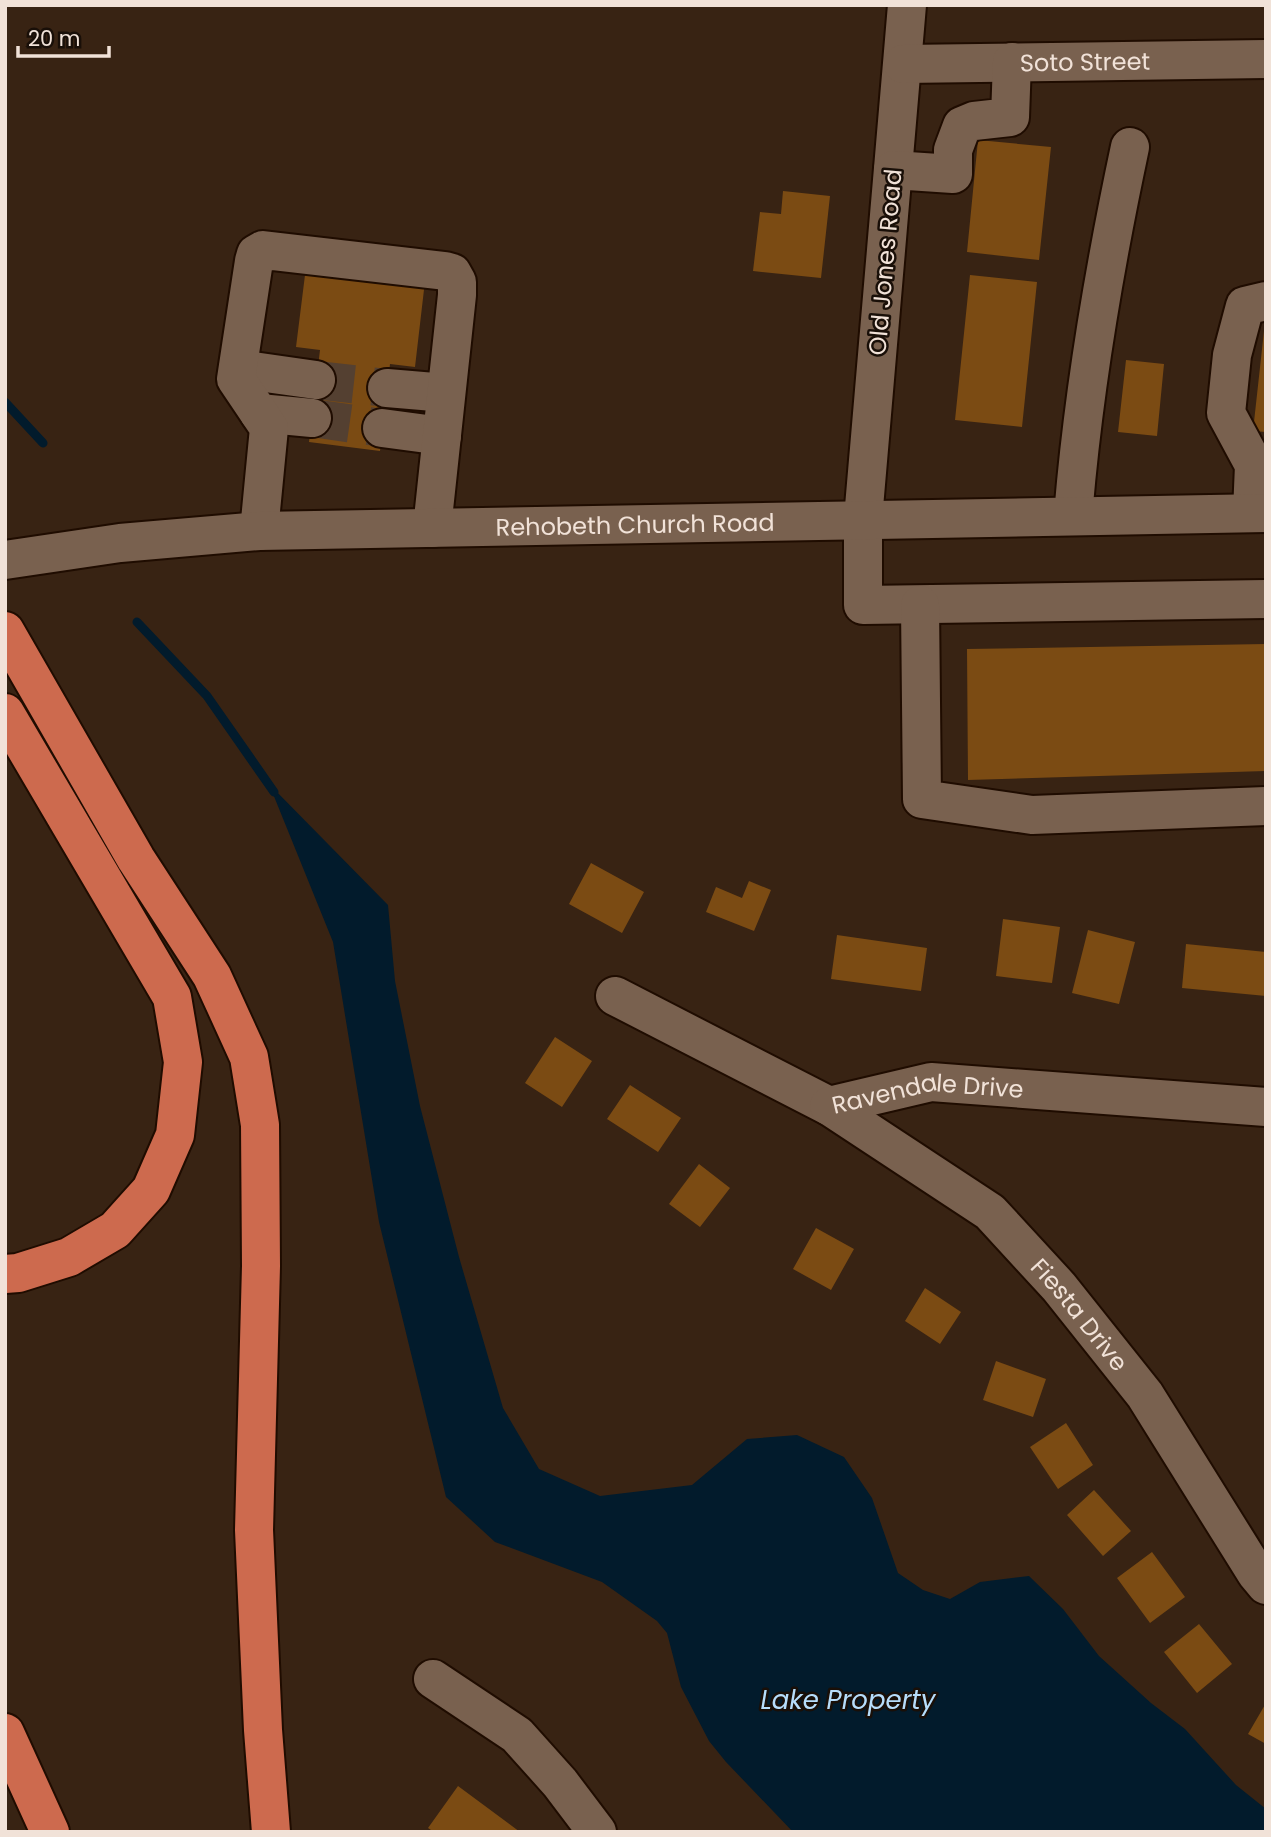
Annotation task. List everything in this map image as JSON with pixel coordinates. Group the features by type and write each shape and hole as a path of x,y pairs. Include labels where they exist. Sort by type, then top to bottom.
{"highway":[{"path":"5,631 136,859 212,976 249,1057 260,1125 261,1266 254,1530 263,1730 271,1832"},
{"path":"5,713 172,997 183,1062 175,1135 151,1190 114,1230 69,1257 18,1273 5,1274"},
{"path":"5,1733 50,1832"}],"street":[{"name":"Old Jones Road","path":"907,5 863,519 863,605 920,605"},
{"name":"Soto Street","path":"903,64 1266,59"},
{"path":"893,170 953,174 953,150 962,126 974,121 1010,117 1012,62"},
{"path":"1073,516 1081,423 1112,231 1130,147"},
{"path":"259,531 270,428 236,379 254,261 256,254 263,250 452,273 457,282 457,295 432,528"},
{"path":"1259,513 1254,465 1259,460 1226,413 1232,355 1245,306 1266,300"},
{"path":"238,369 316,380"},
{"path":"387,388 446,393"},
{"path":"259,413 312,418"},
{"path":"383,428 442,436"},
{"name":"Rehobeth Church Road","path":"5,560 120,543 259,531 1259,513"},
{"path":"1266,599 920,605 922,799 1032,815 1266,806"},
{"name":"Ravendale Drive","path":"615,996 829,1106 931,1082 1266,1107"},
{"name":"Fiesta Drive","path":"829,1106 990,1212 1059,1287 1145,1395 1266,1585"},
{"path":"433,1679 517,1735 560,1783 597,1832"}],"water":[{"name":"Lake Property","path":"269,784 388,905 395,981 420,1106 459,1257 503,1408 539,1469 600,1496 692,1485 747,1439 797,1435 844,1457 872,1498 898,1573 923,1590 950,1599 980,1582 1029,1576 1063,1609 1099,1656 1151,1703 1185,1729 1236,1785 1266,1809 1266,1832 793,1832 709,1741 681,1687 667,1633 657,1621 602,1582 495,1542 446,1497 379,1222 333,942"}],"building":[{"path":"978,140 1051,147 1039,260 967,252"},
{"path":"783,191 830,196 821,278 753,271 760,212 781,214"},
{"path":"306,267 425,281 415,367 390,364 380,451 309,442 320,350 296,347"},
{"path":"970,275 1037,282 1022,427 955,420"},
{"path":"1266,331 1266,432 1253,431"},
{"path":"1126,360 1164,364 1157,436 1118,432"},
{"path":"1266,644 1266,771 968,780 967,649"},
{"path":"591,863 644,892 622,933 569,904"},
{"path":"749,881 771,890 754,931 706,912 716,887 742,898"},
{"path":"1003,919 1060,927 1052,983 996,976"},
{"path":"1088,930 1135,942 1119,1004 1072,993"},
{"path":"837,935 927,948 921,991 831,979"},
{"path":"1186,944 1266,952 1266,996 1182,988"},
{"path":"555,1037 592,1061 562,1107 525,1083"},
{"path":"630,1085 681,1118 658,1152 607,1119"},
{"path":"699,1164 730,1188 700,1227 669,1204"},
{"path":"816,1228 854,1249 831,1290 793,1269"},
{"path":"925,1288 961,1312 940,1344 905,1321"},
{"path":"996,1361 1046,1379 1033,1417 983,1400"},
{"path":"1066,1423 1093,1465 1058,1489 1030,1447"},
{"path":"1094,1490 1131,1531 1103,1556 1067,1515"},
{"path":"1152,1552 1185,1597 1150,1623 1117,1578"},
{"path":"1199,1624 1232,1664 1197,1693 1164,1652"},
{"path":"1266,1703 1266,1744 1248,1734"},
{"path":"458,1786 520,1832 434,1832 428,1828"}],"waterway":[{"path":"5,402 43,443"},
{"path":"137,622 207,696 274,792"}],"tunnel":[{"path":"316,380 387,388"},
{"path":"312,418 382,428"}]}
